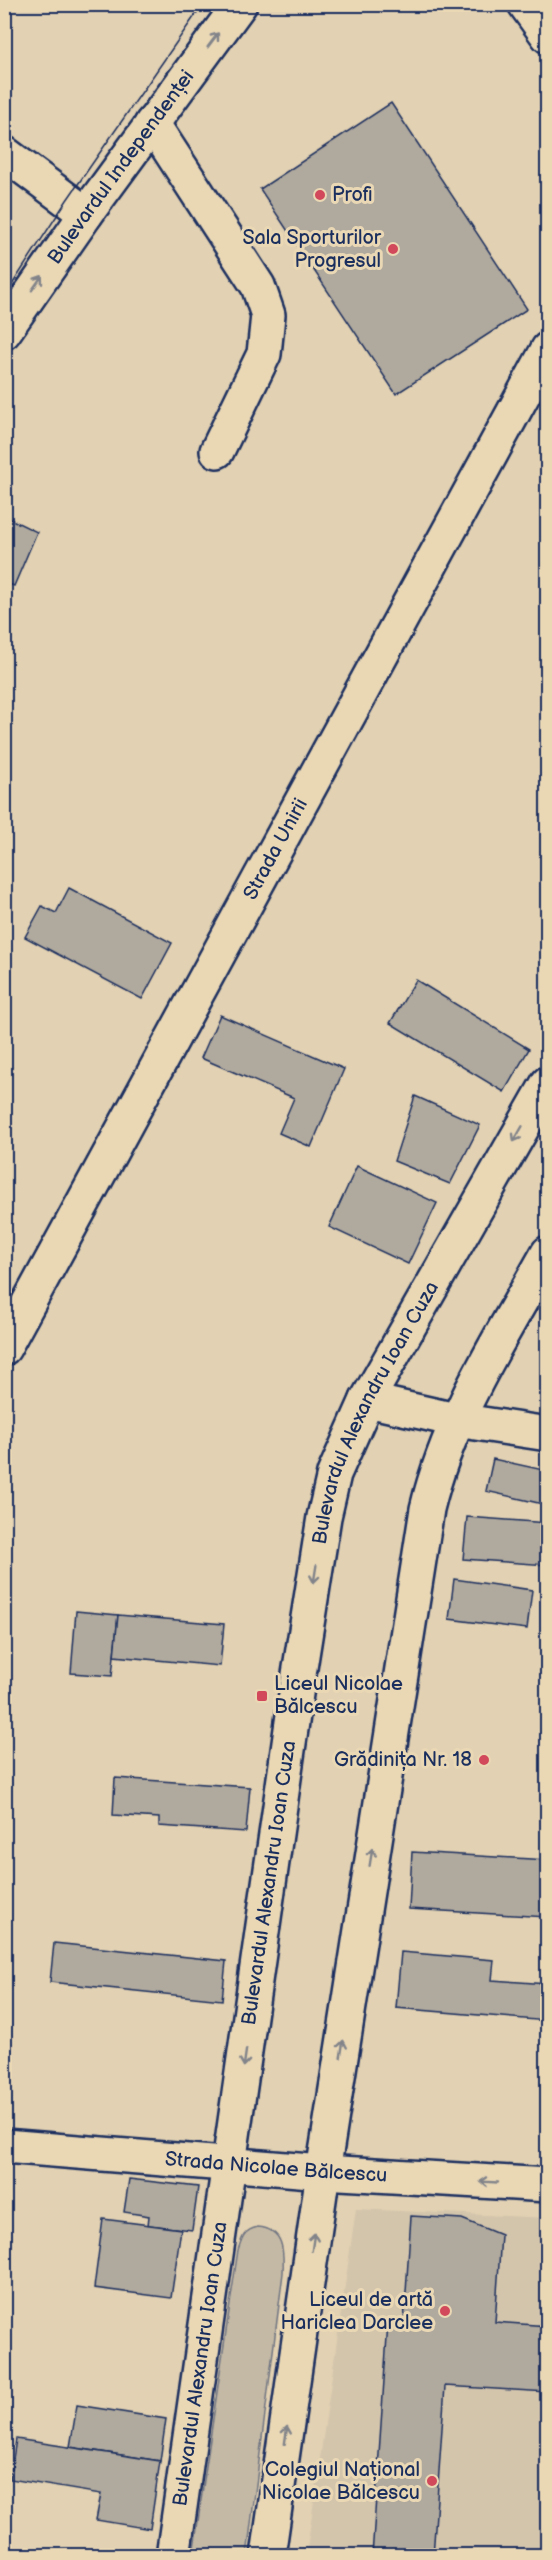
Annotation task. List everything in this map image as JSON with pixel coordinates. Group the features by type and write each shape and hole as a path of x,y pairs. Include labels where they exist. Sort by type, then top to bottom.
{"main road":[{"name":"Bulevardul Independenței","path":"4,332 86,214 240,4"},
{"path":"525,4 548,36"},
{"path":"152,123 258,286 268,315 264,354 217,451"},
{"path":"4,153 86,214"},
{"name":"Strada Unirii","path":"4,1348 548,349"},
{"name":"Bulevardul Alexandru Ioan Cuza","path":"173,2556 324,1517 334,1474 367,1400 548,1083"},
{"path":"268,2556 323,2172 427,1509 436,1470 456,1420 548,1253"},
{"path":"367,1400 456,1420 548,1434"},
{"name":"Strada Nicolae Bălcescu","path":"4,2146 323,2172 548,2185"}],"shaded area":[{"name":"Liceul de artă Hariclea Darclee","path":"356,2209 547,2218 547,2555 306,2556"},
{"path":"258,2227 273,2232 278,2237 282,2249 283,2273 247,2555 193,2555 238,2250 244,2235"}],"building":[{"name":"Sala Sporturilor Progresul","path":"391,103 527,309 396,394 260,189"},
{"path":"4,516 37,532 14,586 4,582"},
{"path":"69,888 172,943 142,999 25,937 42,906 56,913"},
{"path":"416,980 529,1049 504,1092 390,1023"},
{"path":"220,1015 344,1069 311,1147 279,1133 294,1098 201,1058"},
{"path":"415,1096 480,1125 450,1184 394,1161"},
{"path":"357,1166 437,1203 408,1264 329,1227"},
{"path":"493,1459 548,1471 543,1504 486,1491"},
{"path":"467,1517 548,1523 548,1565 463,1559"},
{"path":"454,1579 532,1590 527,1629 449,1619"},
{"path":"76,1611 118,1615 112,1676 71,1673"},
{"path":"118,1615 224,1624 220,1666 114,1656"},
{"path":"115,1778 250,1787 246,1832 159,1826 159,1818 113,1815"},
{"path":"412,1852 548,1860 548,1917 409,1909"},
{"path":"54,1943 226,1961 222,2000 50,1982"},
{"path":"401,1952 494,1960 492,1980 548,1984 548,2021 396,2008"},
{"path":"129,2179 198,2187 192,2230 148,2225 149,2216 124,2212"},
{"path":"411,2216 462,2219 501,2235 495,2322 548,2326 548,2392 445,2386 433,2556 372,2556 388,2322 404,2323"},
{"path":"103,2219 181,2229 171,2298 94,2288"},
{"path":"77,2405 166,2419 160,2461 70,2447"},
{"path":"16,2439 160,2461 150,2529 96,2520 101,2494 10,2479"}],"tram line":[{"path":"4,297 67,200 203,4"}],"place":[{"name":"Profi","path":"320,195"},
{"name":"Sala Sporturilor Progresul","path":"393,249"},
{"name":"Liceul Nicolae Bălcescu","path":"262,1696"},
{"name":"Grădinița Nr. 18","path":"484,1760"},
{"name":"Liceul de artă Hariclea Darclee","path":"445,2311"},
{"name":"Colegiul Național Nicolae Bălcescu","path":"432,2481"}]}
